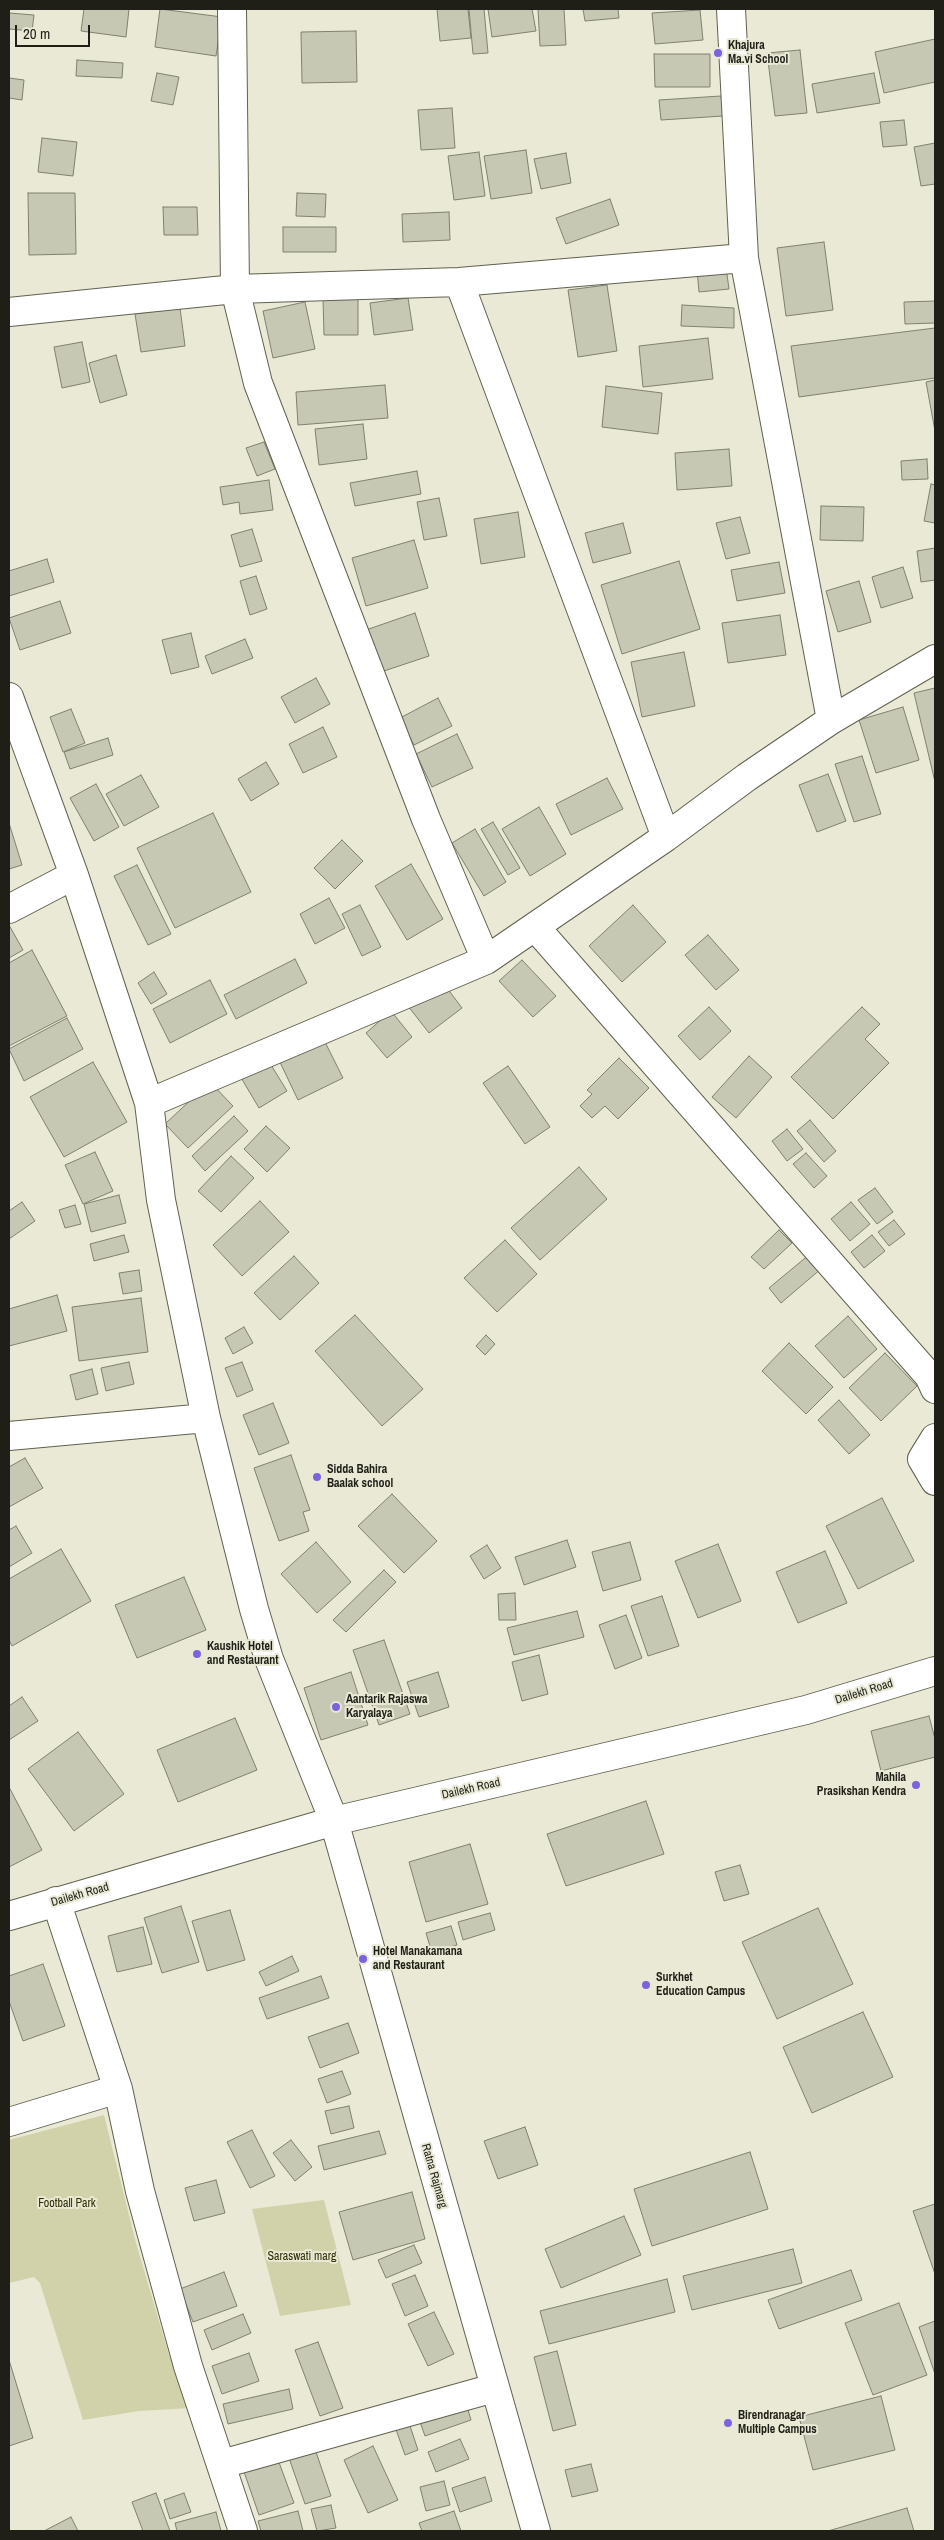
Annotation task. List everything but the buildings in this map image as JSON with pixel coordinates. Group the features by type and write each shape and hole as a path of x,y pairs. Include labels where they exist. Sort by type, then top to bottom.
{"street":[{"path":"232,9 235,289 258,383 426,819 486,960"},
{"path":"731,9 744,258 831,720"},
{"path":"9,312 235,289 459,282 744,258"},
{"path":"459,282 666,837"},
{"path":"149,1103 486,960 536,928 666,837 747,777 831,720 935,659"},
{"name":"Ratna Rajmarg","path":"9,698 74,875 149,1103 161,1200 206,1418 254,1609 269,1659 334,1821 536,2531"},
{"path":"9,909 74,875"},
{"path":"536,928 929,1376 935,1389"},
{"path":"9,1436 206,1418"},
{"path":"935,1438 922,1459 935,1482"},
{"name":"Dailekh Road","path":"9,1916 334,1821 806,1710 935,1670"},
{"path":"56,1901 118,2089 140,2191 188,2366 222,2464 242,2531"},
{"path":"9,2122 118,2089"},
{"path":"222,2464 494,2388"}],"green space":[{"name":"Football Park","path":"104,2115 136,2243 169,2355 191,2408 139,2411 83,2420 40,2283 34,2277 9,2283 9,2140"},
{"name":"Saraswati marg","path":"324,2200 351,2305 280,2316 252,2209"}],"place":[{"name":"Khajura Ma.vi School","path":"718,53"},
{"name":"Sidda Bahira Baalak school","path":"317,1477"},
{"name":"Kaushik Hotel and Restaurant","path":"197,1654"},
{"name":"Aantarik Rajaswa Karyalaya","path":"336,1707"},
{"name":"Mahila Prasikshan Kendra","path":"916,1785"},
{"name":"Hotel Manakamana and Restaurant","path":"363,1959"},
{"name":"Surkhet Education Campus","path":"646,1985"},
{"name":"Birendranagar Multiple Campus","path":"728,2423"}]}
